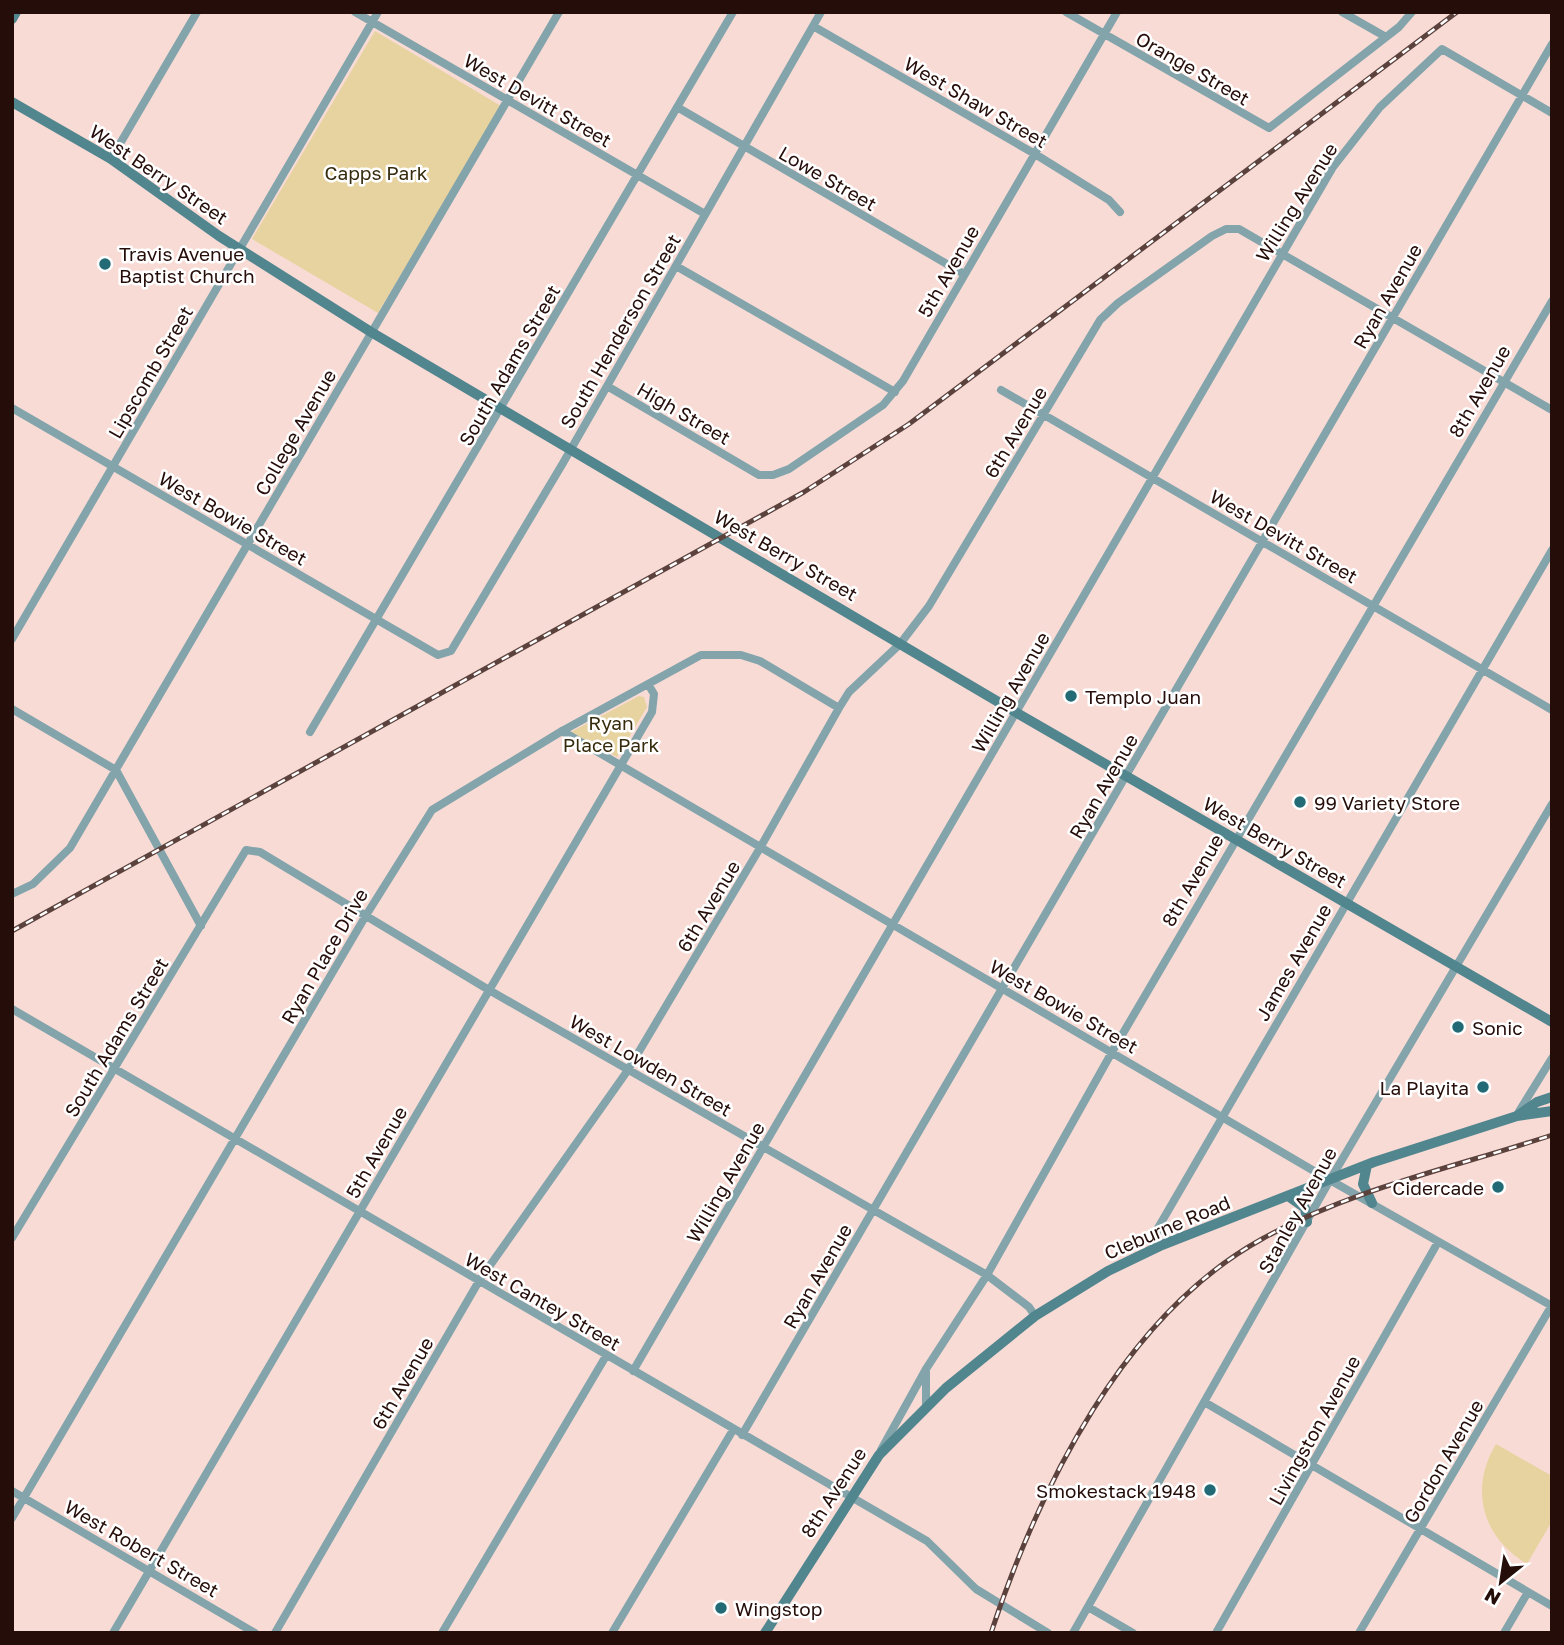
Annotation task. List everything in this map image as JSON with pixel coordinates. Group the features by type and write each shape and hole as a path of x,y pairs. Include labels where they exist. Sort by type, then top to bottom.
{"main road":[{"path":"12,19 16,12"},
{"name":"West Berry Street","path":"12,102 111,159 238,249 371,332 1017,713 1552,1022"},
{"name":"Cleburne Road","path":"1517,1116 1536,1102 1552,1097"},
{"name":"Cleburne Road","path":"879,1455 926,1407 1035,1316 1108,1271 1155,1249 1367,1165 1517,1116 1552,1111"},
{"path":"1367,1165 1363,1184 1372,1203"},
{"path":"1288,1196 1305,1208 1307,1222"},
{"name":"8th Avenue","path":"765,1633 849,1497 879,1455"}],"street":[{"path":"111,159 197,12"},
{"name":"West Devitt Street","path":"355,12 705,214"},
{"name":"Lipscomb Street","path":"12,639 378,12"},
{"name":"College Avenue","path":"12,894 33,884 70,848 559,12"},
{"name":"South Adams Street","path":"310,732 502,410 733,12"},
{"name":"South Henderson Street","path":"438,655 452,651 821,12"},
{"name":"Orange Street","path":"1066,12 1269,128 1386,37"},
{"name":"5th Avenue","path":"747,466 759,474 773,475 789,469 883,405 895,392 1117,12"},
{"path":"1342,12 1386,37 1412,12"},
{"name":"West Shaw Street","path":"813,26 1034,154 1109,201 1119,212"},
{"name":"Ryan Avenue","path":"742,1435 1552,44"},
{"name":"Willing Avenue","path":"633,1371 1017,713 1151,477 1334,167 1380,107 1442,49 1522,95"},
{"path":"1522,95 1552,113"},
{"name":"Lowe Street","path":"677,107 964,274"},
{"name":"6th Avenue","path":"275,1633 479,1281 628,1070 849,692 900,644 929,606 1100,320 1118,303 1212,236 1226,229 1239,229 1282,254"},
{"path":"1282,254 1552,410"},
{"path":"676,265 895,392"},
{"name":"8th Avenue","path":"879,1455 926,1369 987,1275 1112,1052 1552,302"},
{"name":"High Street","path":"607,386 747,466"},
{"name":"West Devitt Street","path":"1001,390 1552,710"},
{"name":"West Bowie Street","path":"12,408 438,655"},
{"name":"James Avenue","path":"1155,1249 1158,1228 1221,1117 1552,550"},
{"name":"Ryan Place Drive","path":"12,1518 365,917 432,810 562,731 701,656 741,655 780,670 839,708"},
{"name":"5th Avenue","path":"113,1633 652,712 654,694 648,684"},
{"path":"12,709 116,770 201,926"},
{"name":"West Bowie Street","path":"562,731 1221,1117 1552,1306"},
{"name":"Stanley Avenue","path":"1073,1633 1330,1180 1552,804"},
{"name":"South Adams Street","path":"12,1238 246,850"},
{"name":"West Lowden Street","path":"246,850 260,852 489,990 987,1275 1029,1307 1035,1316"},
{"name":"West Cantey Street","path":"12,1009 927,1541 976,1589 1048,1633"},
{"path":"1517,1116 1552,1058"},
{"name":"Livingston Avenue","path":"1216,1633 1438,1242"},
{"name":"Gordon Avenue","path":"1359,1633 1552,1306"},
{"path":"442,1633 606,1356"},
{"path":"926,1369 926,1407"},
{"path":"1206,1402 1552,1606"},
{"path":"612,1633 733,1430"},
{"name":"West Robert Street","path":"12,1491 255,1633"},
{"path":"1504,1633 1528,1592"},
{"path":"1088,1607 1133,1633"}],"green space":[{"name":"Capps Park","path":"375,31 501,106 378,313 252,239"},
{"name":"Ryan Place Park","path":"639,696 644,697 647,707 617,757 571,732"},
{"path":"1496,1444 1552,1476 1552,1521 1527,1564 1499,1540 1484,1511 1483,1478"}],"railway":[{"path":"12,931 804,492 909,424 1457,12"},
{"path":"991,1633 1034,1521 1061,1465 1093,1410 1128,1359 1168,1312 1213,1272 1262,1239 1331,1206 1404,1180 1552,1135"}],"place":[{"name":"Travis Avenue Baptist Church","path":"105,264"},
{"name":"Templo Juan","path":"1071,696"},
{"name":"99 Variety Store","path":"1300,802"},
{"name":"Sonic","path":"1458,1027"},
{"name":"La Playita","path":"1483,1087"},
{"name":"Cidercade","path":"1498,1187"},
{"name":"Smokestack 1948","path":"1210,1490"},
{"name":"Wingstop","path":"721,1608"}]}
